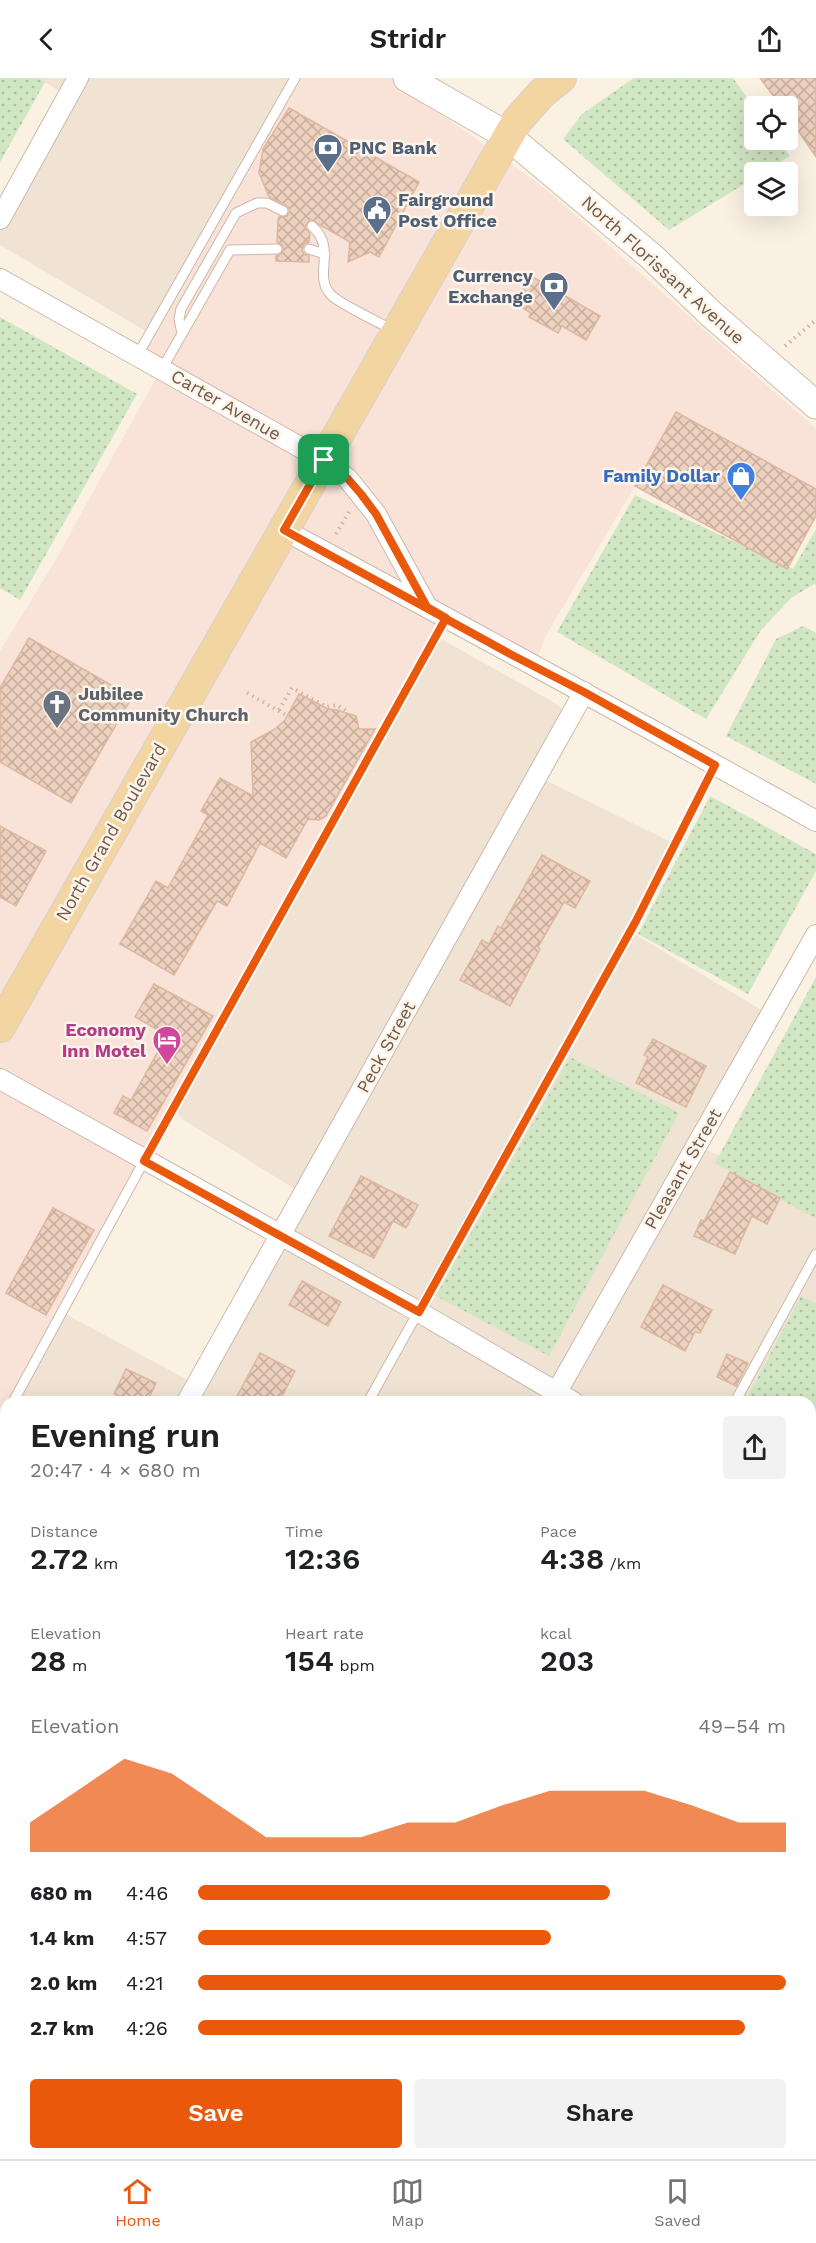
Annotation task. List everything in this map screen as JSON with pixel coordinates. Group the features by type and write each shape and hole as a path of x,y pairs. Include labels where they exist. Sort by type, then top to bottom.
{"main road":[{"name":"North Florissant Avenue","path":"407,78 508,136 652,257 710,313 816,405"},
{"name":"North Grand Boulevard","path":"0,1027 508,136 528,106 561,78"}],"street":[{"path":"0,219 78,78"},
{"name":"Carter Avenue","path":"0,279 324,460 348,479 376,514 427,607"},
{"path":"284,530 584,692 816,821"},
{"name":"Peck Street","path":"191,1396 584,692"},
{"name":"Pleasant Street","path":"562,1396 816,935"},
{"path":"0,1079 419,1312 555,1396"}],"lane":[{"path":"137,356 295,78"},
{"path":"182,333 179,319 181,309 236,213 256,203 267,203 283,211"},
{"path":"312,226 321,234 325,254 323,280 333,297 396,332"},
{"path":"162,369 230,250 277,249"},
{"path":"309,249 325,254"},
{"path":"16,1396 144,1161 446,618"},
{"path":"371,1396 636,921 715,765"},
{"path":"738,1396 816,1254"}],"path":[{"path":"784,347 816,320"},
{"path":"333,538 350,512"},
{"path":"279,710 292,688 327,707 337,705 348,712"},
{"path":"247,693 286,715"}],"shaded area":[{"path":"38,78 295,78 149,333 0,245 0,219 68,96"},
{"path":"295,78 390,78 542,186 816,429 816,516 635,486 545,637 534,667 446,618 12,1396 0,1396 0,651 54,563 161,369 137,356"},
{"path":"436,636 555,703 571,716 537,776 675,844 631,932 770,1015 696,1146 816,1194 816,1396 16,1396 62,1312 197,1385 303,1194 182,1119 174,1108"}],"green space":[{"path":"0,78 38,78 45,82 0,162"},
{"path":"634,78 733,78 746,96 744,96 744,150 786,150 790,156 780,162 744,162 744,184 669,230 563,139 582,114"},
{"path":"0,317 137,394 20,600 0,588"},
{"path":"635,495 793,569 816,529 816,585 814,584 791,598 761,630 706,719 557,632"},
{"path":"803,626 816,633 816,784 726,736 776,639"},
{"path":"710,796 816,854 816,871 748,994 638,934"},
{"path":"816,977 816,1219 715,1163"},
{"path":"570,1057 679,1113 549,1356 436,1296"},
{"path":"801,1296 816,1303 816,1396 748,1396"}],"building":[{"path":"760,78 816,78 816,157 798,131 798,96 774,96"},
{"path":"289,108 419,182 379,257 370,252 348,262 350,242 310,219 305,227 310,234 309,242 304,244 302,250 309,256 309,262 276,261 276,256 284,249 277,242 278,220 279,217 287,216 290,210 286,205 269,197 259,173 263,149"},
{"path":"531,276 600,316 586,340 562,326 558,333 529,317 531,313 515,303"},
{"name":"Family Dollar","path":"676,412 816,489 816,516 787,569 635,486"},
{"name":"Jubilee Community Church","path":"29,638 132,697 71,803 0,762 0,688"},
{"path":"299,694 328,709 356,716 359,729 375,729 326,816 319,820 308,819 286,858 260,843 227,906 217,901 174,975 120,944 156,881 168,888 208,815 201,811 220,778 253,796 251,742 275,729 285,720"},
{"path":"0,826 46,851 16,906 0,897"},
{"path":"542,855 590,881 575,908 564,902 538,947 540,949 510,1006 460,980 482,940 489,944 498,926 501,928"},
{"name":"Economy Inn Motel","path":"154,984 213,1016 147,1131 114,1113 123,1096 131,1100 167,1035 135,1017"},
{"path":"653,1039 706,1066 686,1107 636,1083 648,1057 644,1055"},
{"path":"730,1172 780,1198 767,1224 752,1216 735,1254 694,1236"},
{"path":"361,1176 418,1205 406,1228 393,1221 374,1258 329,1236"},
{"path":"53,1208 94,1230 46,1315 6,1293"},
{"path":"302,1281 341,1302 328,1326 289,1305"},
{"path":"663,1285 712,1310 700,1333 695,1332 685,1351 641,1327"},
{"path":"260,1353 295,1371 282,1396 237,1396"},
{"path":"727,1354 748,1363 736,1386 717,1377"},
{"path":"126,1369 156,1383 150,1396 114,1394"}],"place":[{"name":"PNC Bank","path":"328,174"},
{"name":"Fairground Post Office","path":"377,236"},
{"name":"Currency Exchange","path":"554,312"},
{"name":"Family Dollar","path":"741,502"},
{"name":"Jubilee Community Church","path":"57,730"},
{"name":"Economy Inn Motel","path":"167,1066"}],"route":[{"path":"324,460 284,530 446,618 512,655 584,692 715,765 636,921 419,1312 144,1161 446,618 427,607 376,514 361,494 348,479 324,460"}]}
